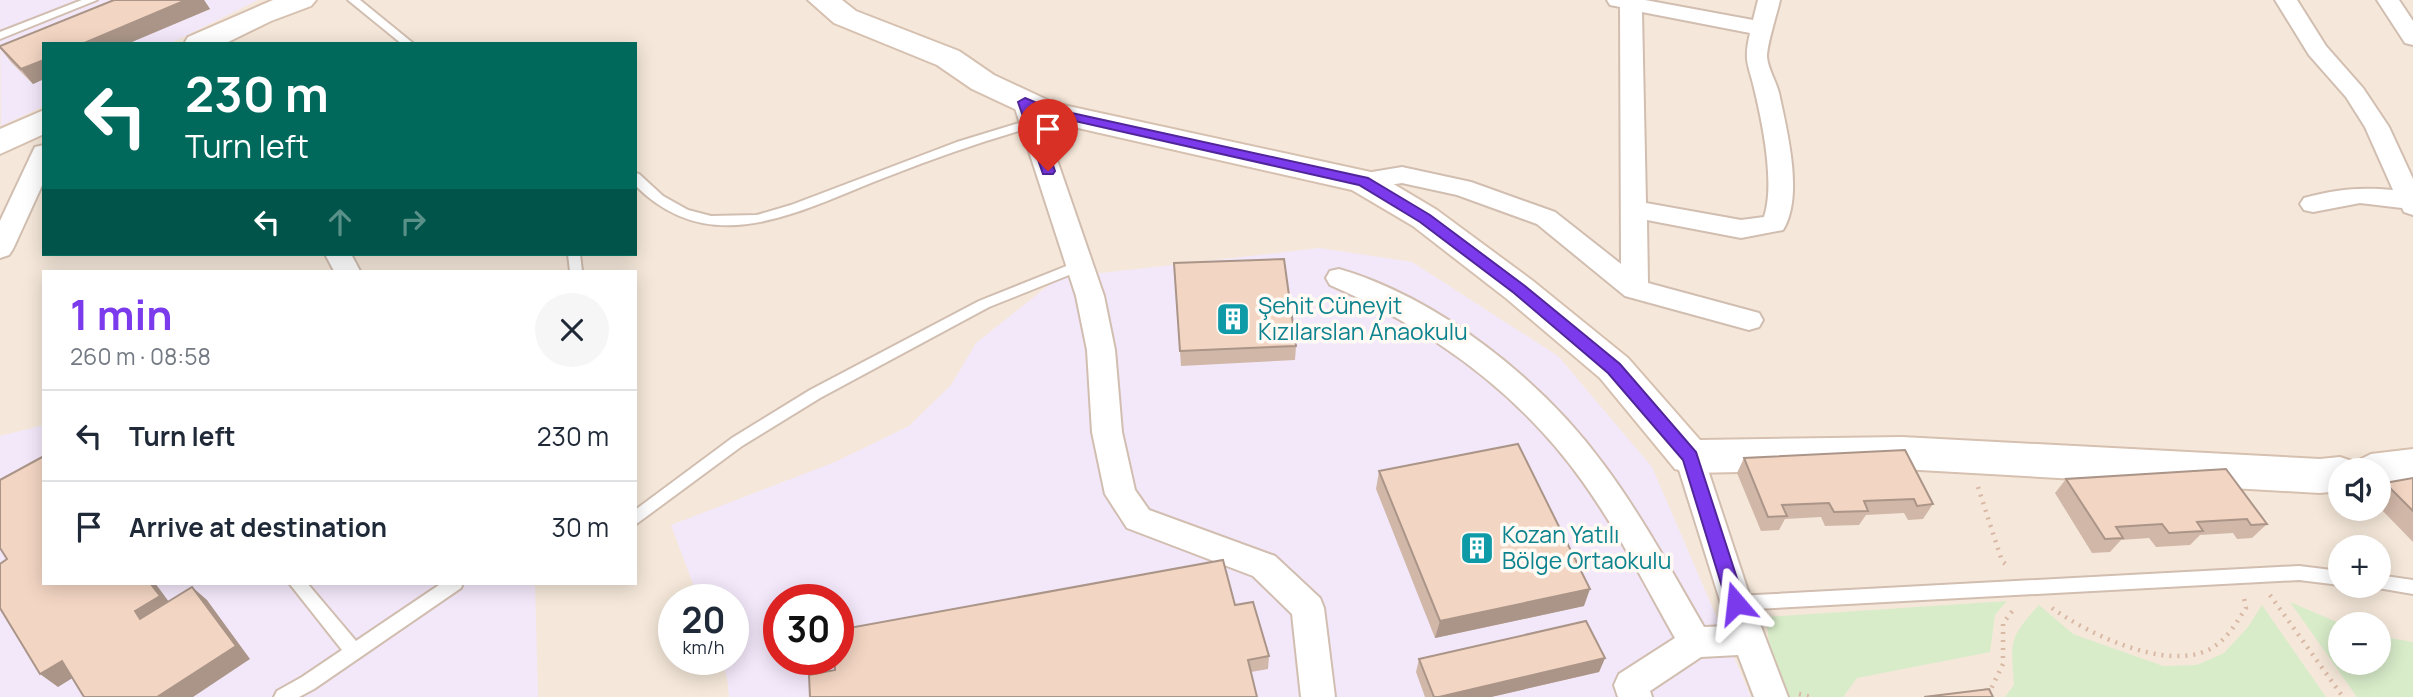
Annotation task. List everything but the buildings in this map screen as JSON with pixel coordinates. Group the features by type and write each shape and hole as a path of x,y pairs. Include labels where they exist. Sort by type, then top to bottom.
{"street":[{"path":"203,42 260,15 300,0"},
{"path":"823,0 845,17 948,58 1029,112 1045,111 1363,181 1425,218 1520,290 1614,369 1690,457 1736,603 1771,697"},
{"path":"1634,209 1741,229 1774,224 1781,203 1779,165 1767,91 1756,57 1769,0"},
{"path":"2286,0 2317,50 2355,93 2377,127 2412,203"},
{"path":"2388,0 2413,38"},
{"path":"1635,289 1627,1 1764,29"},
{"path":"1029,112 1090,296 1101,350 1107,432 1121,494 1138,519 1264,566 1308,608 1318,697"},
{"path":"0,143 42,121"},
{"path":"0,249 42,157"},
{"path":"1363,181 1402,175 1462,188 1546,218 1635,289 1749,320"},
{"path":"2313,204 2360,195 2412,203"},
{"path":"1339,278 1372,291 1449,335 1503,375 1555,427 1617,507 1695,643"},
{"path":"1690,457 1902,453 2328,475"},
{"path":"2391,469 2413,466"},
{"path":"1635,697 1631,685 1695,643 1749,639"}],"lane":[{"path":"0,36 92,0"},
{"path":"353,0 407,42"},
{"path":"637,179 658,201 686,215 723,221 764,219 977,138 1029,112"},
{"path":"637,517 737,442 816,394 984,303 1079,266"},
{"path":"1736,603 2299,573 2328,577"},
{"path":"2391,584 2413,587"},
{"path":"299,585 354,651"},
{"path":"282,697 309,683 452,585"}],"path":[{"path":"2256,575 2343,697"},
{"path":"1980,692 1991,689 2003,664 2004,623 2029,588"}],"shaded area":[{"path":"0,0 2413,0 2413,697 0,697"},
{"path":"0,0 258,0 173,42 42,42 42,107 1,126"},
{"path":"1320,248 1412,262 1558,356 1652,467 1751,697 729,697 726,675 749,675 749,584 693,584 671,525 835,462 909,426 951,385 976,343 1058,278"},
{"path":"42,426 42,585 535,585 538,697 0,697 0,436"}],"green space":[{"path":"2007,601 1995,615 1990,652 1857,678 1843,697 1786,697 1773,674 1766,617"},
{"path":"2290,602 2328,618 2328,656"},
{"path":"2039,605 2073,634 2163,666 2197,665 2224,653 2248,627 2262,605 2326,697 2005,697 2014,685 2014,641"},
{"path":"2391,638 2413,642 2413,697 2357,697 2341,675 2391,675"}],"place":[{"name":"Şehit Cüneyit Kızılarslan Anaokulu","path":"1233,319"},
{"name":"Kozan Yatılı Bölge Ortaokulu","path":"1477,548"}],"route":[{"path":"1048,171 1025,102 1045,111 1363,181 1425,218 1520,290 1614,369 1690,457 1736,603"}]}
